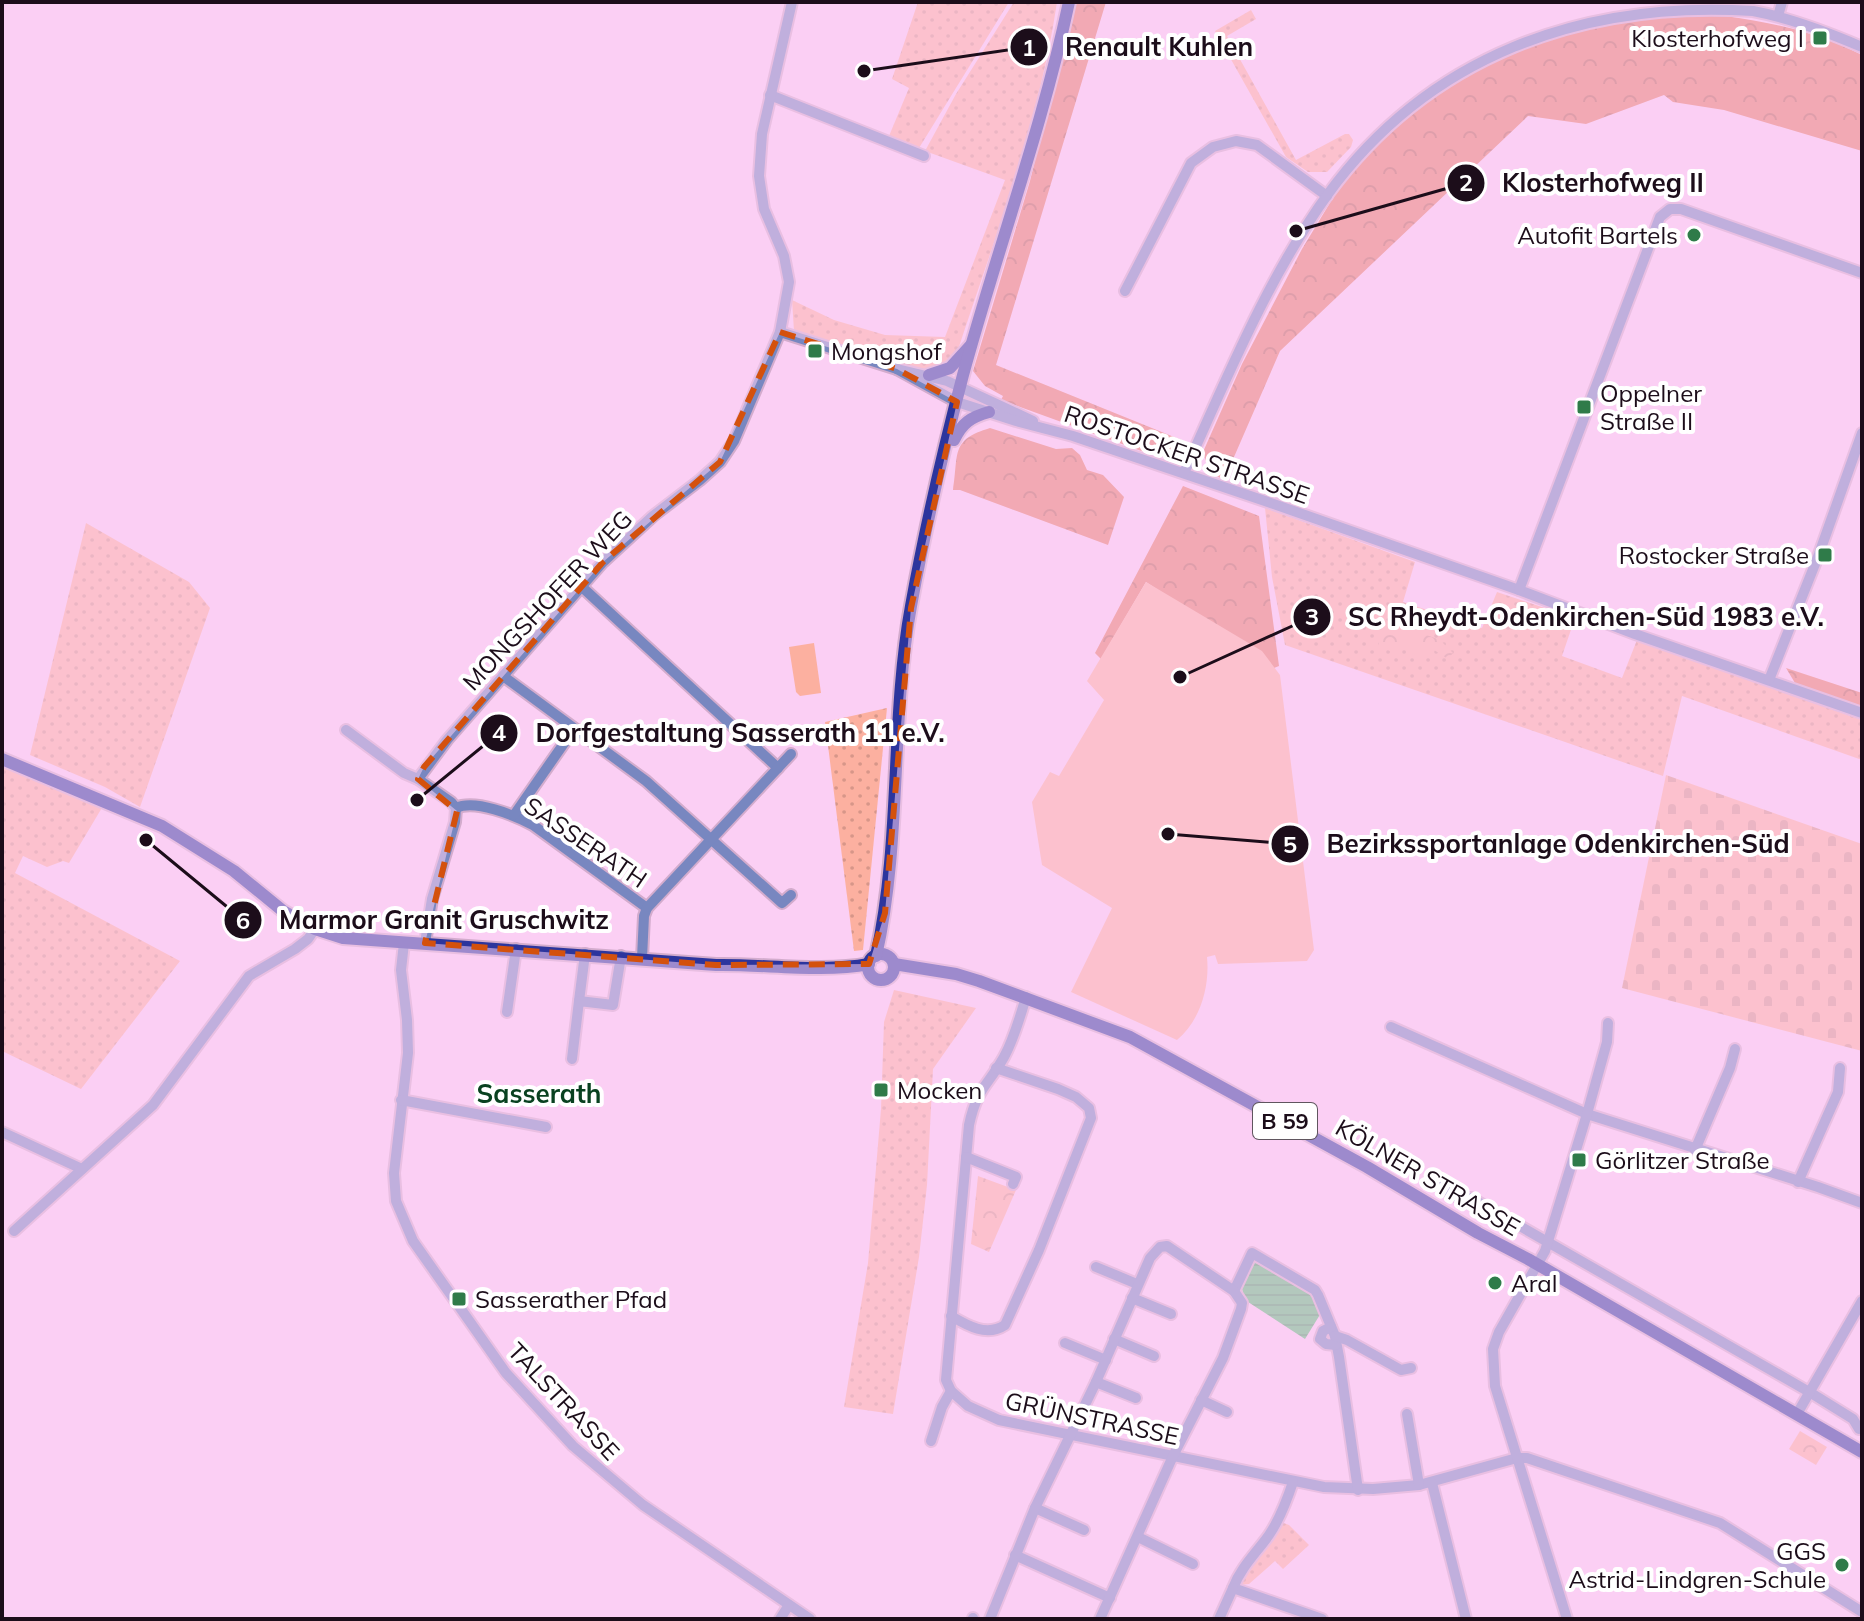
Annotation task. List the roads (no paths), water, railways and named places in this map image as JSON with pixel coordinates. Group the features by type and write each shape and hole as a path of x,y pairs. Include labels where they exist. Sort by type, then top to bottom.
{"main road":[{"path":"872,965 885,913 899,708 911,608 961,386 1034,147 1069,2"},
{"path":"929,375 950,368 973,342"},
{"path":"934,500 961,425 989,412"},
{"name":"KÖLNER STRASSE","path":"2,759 162,826 234,871 283,911 315,929 343,938 716,965 827,968 859,975 884,954 892,966 956,974 1026,997 1130,1037 1539,1265 1862,1452"},
{"path":"885,913 892,966"},
{"name":"KÖLNER STRASSE","path":"872,965 881,979 892,966"}],"street":[{"path":"792,2 762,134 759,176 764,209 784,256 789,282 780,332 897,369"},
{"path":"1778,16 1782,2"},
{"path":"1184,473 1277,277 1327,196 1365,148 1400,111 1441,78 1482,53 1528,31 1589,13 1646,5 1709,5 1778,16 1862,47"},
{"path":"770,95 924,156"},
{"path":"1125,291 1191,163 1213,147 1236,141 1257,145 1327,196"},
{"path":"1519,590 1636,273 1660,217 1670,209 1681,209 1862,273"},
{"name":"MONGSHOFER WEG","path":"418,779 447,740 623,542 720,462 734,441 780,332"},
{"name":"ROSTOCKER STRASSE","path":"897,369 929,375 961,386 1042,426"},
{"name":"ROSTOCKER STRASSE","path":"897,369 957,402 1042,426 1184,473 1862,713"},
{"path":"1769,680 1862,433"},
{"path":"582,587 778,768"},
{"path":"503,676 646,781 782,903 791,895"},
{"path":"514,815 574,729"},
{"path":"346,730 456,808 455,822 432,899 425,943"},
{"path":"642,958 647,908 791,754"},
{"name":"SASSERATH","path":"456,808 465,804 514,815 541,830 647,908"},
{"path":"14,1231 153,1105 249,976 306,941 315,929"},
{"name":"TALSTRASSE","path":"404,943 402,993 408,1038 394,1173 396,1201 404,1224 423,1257 506,1373 573,1446 643,1505 810,1619"},
{"path":"507,1012 516,949"},
{"path":"572,1059 585,954"},
{"path":"579,1001 613,1005 621,956"},
{"path":"931,1441 942,1407 951,1391 946,1380 951,1316 974,1101 1003,1058 1026,997"},
{"path":"1567,1619 1495,1386 1493,1349 1499,1332 1539,1265 1548,1243 1607,1042 1608,1023"},
{"path":"1391,1027 1587,1114 1862,1203"},
{"path":"1695,1150 1735,1049"},
{"path":"951,1316 984,1331 996,1331 1005,1325 1039,1250 1091,1118 1089,1108 1076,1097 996,1068"},
{"path":"1798,1182 1838,1092 1840,1068"},
{"path":"401,1100 546,1127"},
{"path":"2,1132 82,1169"},
{"path":"966,1157 1016,1177 1013,1184"},
{"name":"KÖLNER STRASSE","path":"1440,1186 1459,1198 1471,1198 1811,1393 1853,1419 1859,1429"},
{"path":"990,1619 1035,1508 1096,1382 1137,1284 1155,1251 1167,1246 1234,1291 1242,1303 1240,1317 1173,1456 1103,1618"},
{"path":"1234,1291 1252,1253 1315,1290 1334,1336 1358,1490"},
{"path":"1096,1267 1137,1284"},
{"path":"1132,1298 1171,1314"},
{"path":"1797,1414 1862,1301"},
{"path":"1334,1336 1401,1370 1411,1368"},
{"path":"1114,1339 1154,1356"},
{"path":"1065,1343 1106,1360"},
{"path":"1096,1382 1136,1398"},
{"name":"GRÜNSTRASSE","path":"951,1391 982,1414 1069,1436 1293,1482 1358,1490 1432,1483 1517,1458"},
{"path":"1201,1400 1227,1412"},
{"path":"1404,1414 1412,1433 1410,1438 1419,1485"},
{"path":"1517,1458 1527,1458 1720,1523 1862,1612"},
{"path":"1219,1619 1238,1576 1276,1524 1293,1482"},
{"path":"1432,1483 1466,1619"},
{"path":"1035,1508 1084,1530"},
{"path":"1138,1537 1193,1564"},
{"path":"1015,1555 1110,1598"},
{"path":"1233,1588 1297,1615 1322,1619"},
{"path":"780,1619 789,1605"}],"place":[{"name":"Klosterhofweg I","path":"1820,38"},
{"name":"Renault Kuhlen","path":"864,71"},
{"name":"Klosterhofweg II","path":"1296,231"},
{"name":"Autofit Bartels","path":"1694,235"},
{"name":"Mongshof","path":"815,351"},
{"name":"Oppelner Straße II","path":"1584,407"},
{"name":"Rostocker Straße","path":"1825,555"},
{"name":"SC Rheydt-Odenkirchen-Süd 1983 e.V.","path":"1180,677"},
{"name":"Dorfgestaltung Sasserath 11 e.V.","path":"417,800"},
{"name":"Bezirkssportanlage Odenkirchen-Süd","path":"1168,834"},
{"name":"Marmor Granit Gruschwitz","path":"146,840"},
{"name":"Mocken","path":"881,1090"},
{"name":"Görlitzer Straße","path":"1579,1160"},
{"name":"Aral","path":"1495,1283"},
{"name":"Sasserather Pfad","path":"459,1299"},
{"name":"GGS Astrid-Lindgren-Schule","path":"1842,1565"}],"district":[{"name":"Sasserath","path":"539,1093"}]}
